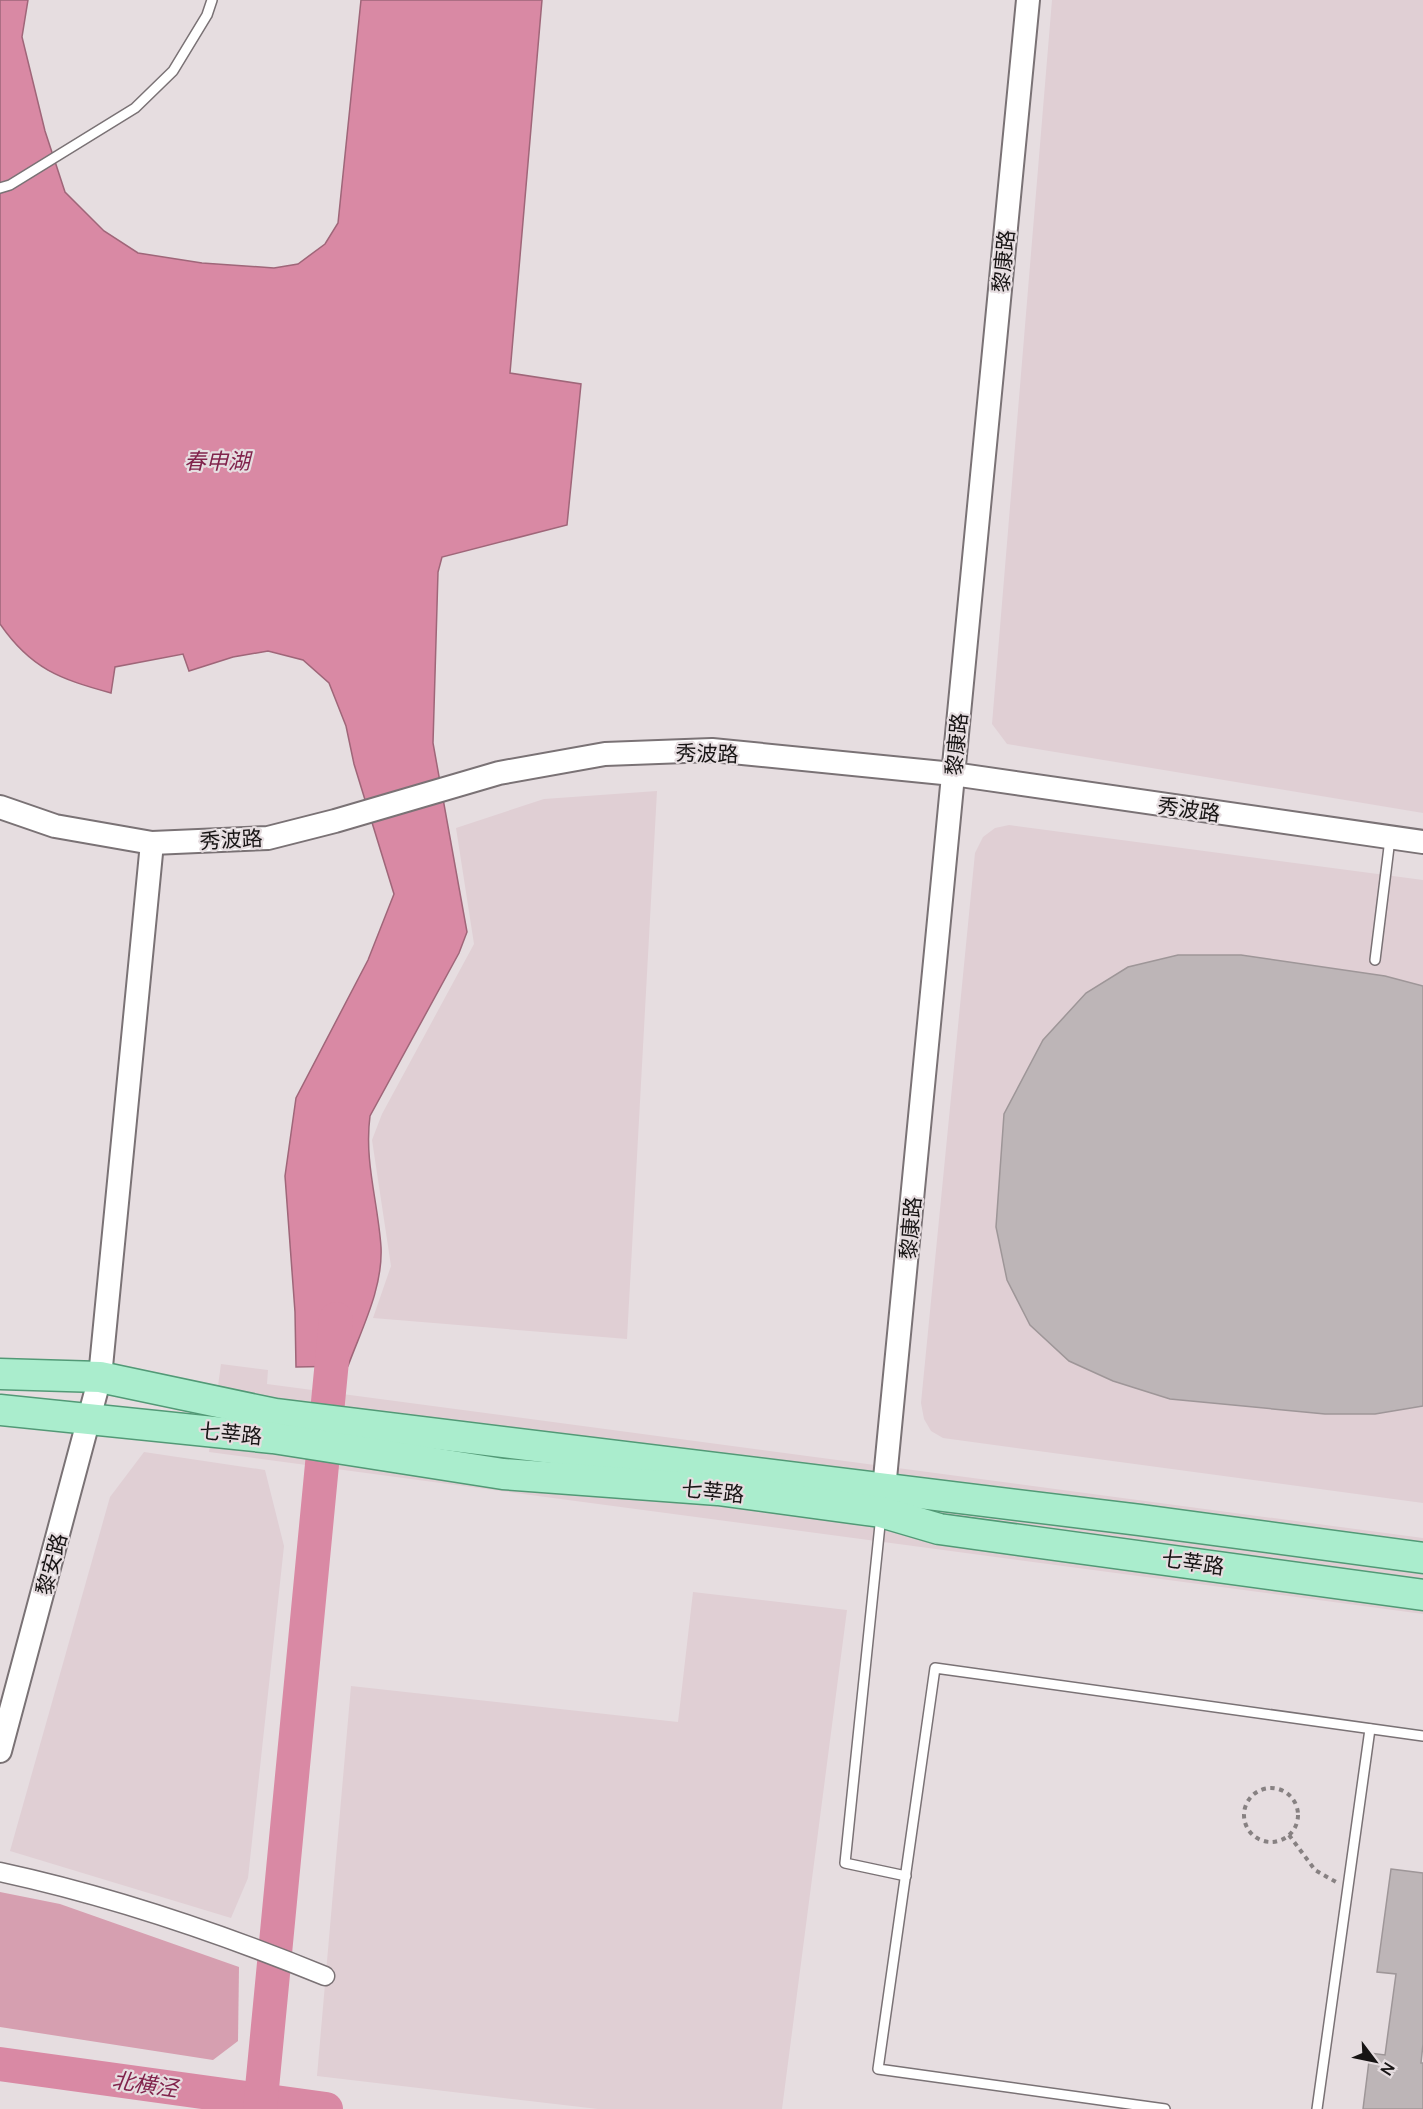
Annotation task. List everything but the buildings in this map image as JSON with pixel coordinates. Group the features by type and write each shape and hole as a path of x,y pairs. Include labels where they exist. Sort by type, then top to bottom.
{"main road":[{"name":"七莘路","path":"0,1374 100,1377 274,1426"},
{"name":"七莘路","path":"0,1410 92,1418 274,1426 364,1439 883,1500 1423,1558"},
{"name":"七莘路","path":"883,1500 939,1529 1423,1594"}],"street":[{"name":"黎康路","path":"883,1500 1028,0"},
{"name":"秀波路","path":"0,807 55,826 152,843 268,837 335,821 499,773 605,754 712,750 953,774 1161,806 1423,842"},
{"name":"黎安路","path":"0,1751 92,1418 100,1377 152,843"},
{"path":"0,1872 52,1883 235,1939 325,1976"}],"lane":[{"path":"0,188 10,185 135,108 173,71 207,15 212,0"},
{"path":"1375,960 1390,836"},
{"path":"883,1500 845,1863 906,1876"},
{"path":"1165,2109 878,2069 935,1668 1423,1736"},
{"path":"1317,2109 1370,1729"}],"path":[{"path":"1269,1787 1285,1791 1292,1797 1298,1813 1297,1822 1289,1834 1278,1841 1268,1842 1252,1835 1243,1818 1244,1809 1252,1794 1269,1787"},
{"path":"1289,1834 1315,1870 1348,1888"}],"shaded area":[{"path":"1052,0 1423,0 1423,813 1007,744 992,724"},
{"path":"657,791 627,1339 373,1318 391,1266 372,1140 382,1114 474,944 456,828 544,799"},
{"path":"1009,825 1423,880 1423,1503 943,1438 931,1431 924,1419 921,1403 975,853 983,837 995,828"},
{"path":"221,1364 268,1370 267,1384 1423,1538 1423,1614 209,1452"},
{"path":"144,1452 265,1470 284,1546 248,1878 231,1918 10,1851 110,1497"},
{"path":"693,1592 847,1610 782,2109 598,2109 317,2076 351,1686 678,1722"},
{"path":"0,1892 60,1904 239,1967 238,2041 213,2060 0,2027"}],"water":[{"name":"春申湖","path":"0,0 28,0 22,37 45,131 65,192 104,231 138,253 202,263 274,268 298,264 325,244 338,223 361,0 542,0 510,373 581,384 567,525 442,557 438,572 433,743 467,932 459,953 370,1116 369,1149 381,1262 375,1293 348,1366 296,1367 295,1312 285,1176 296,1098 368,960 394,894 354,764 346,726 329,683 303,660 268,651 233,657 189,671 183,654 115,667 111,693 76,683 35,662 23,652 0,624"}],"waterway":[{"path":"260,2109 336,1319"},
{"name":"北横泾","path":"0,2064 326,2109"}]}
